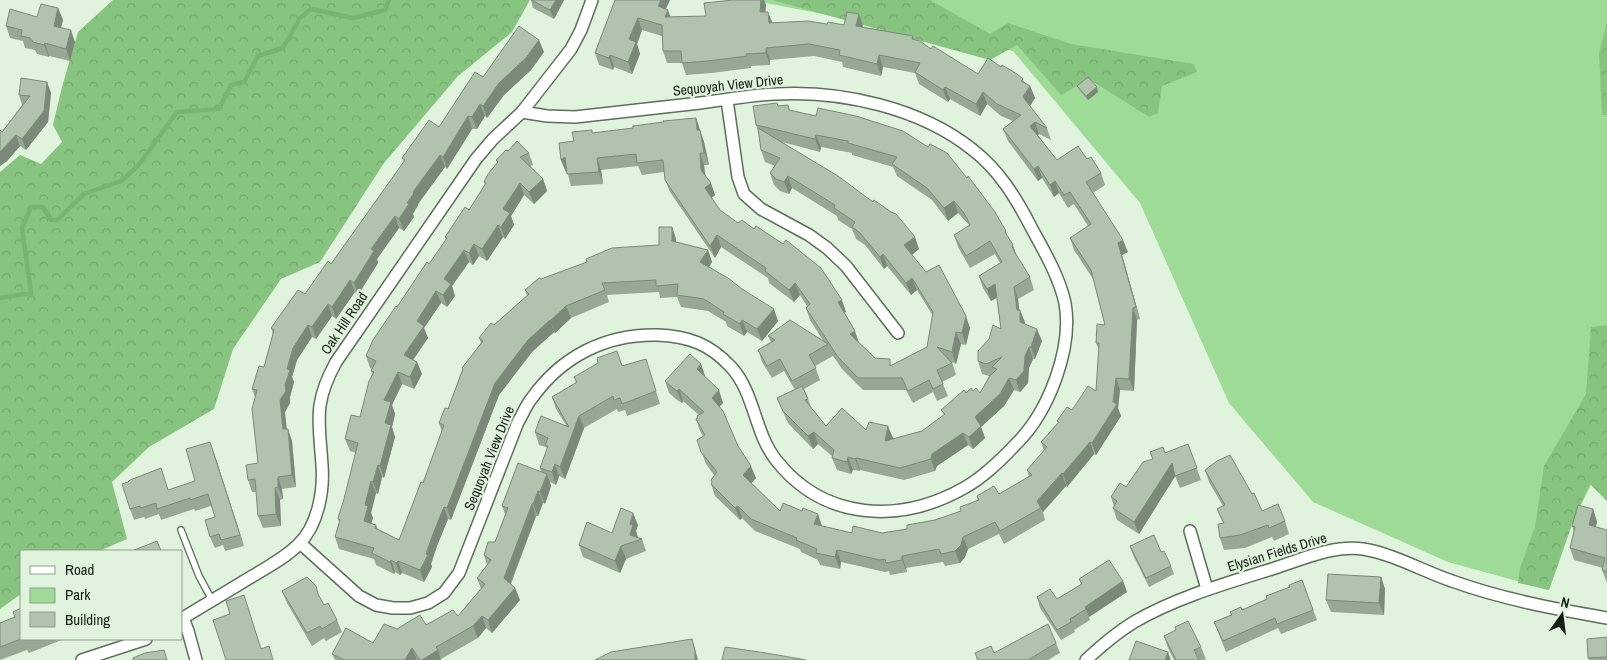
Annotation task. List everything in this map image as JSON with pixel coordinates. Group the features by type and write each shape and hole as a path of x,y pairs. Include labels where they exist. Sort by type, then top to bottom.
{"street":[{"name":"Oak Hill Road","path":"196,660 188,630 182,619 279,561 300,543 314,520 323,485 318,418 320,397 336,362 476,159 493,139 522,112 571,49 581,30 592,0"},
{"name":"Sequoyah View Drive","path":"300,543 359,596 376,605 410,608 428,603 444,593 459,574 518,422 531,399 551,375 576,356 606,341 636,335 671,336 698,342 719,353 735,372 747,394 761,436 776,460 800,484 824,500 853,510 883,513 912,509 938,501 966,487 989,470 1024,437 1046,402 1061,366 1067,329 1064,301 1054,272 1017,200 996,172 973,150 945,130 909,114 864,101 824,95 776,94 575,117 547,116 522,112"},
{"path":"727,100 738,177 744,194 761,209 809,235 828,248 846,266 898,333"},
{"path":"1190,531 1207,589"},
{"name":"Elysian Fields Drive","path":"1086,660 1107,640 1134,622 1207,589 1335,549 1361,549 1385,554 1454,582 1550,608 1607,618"},
{"path":"82,660 143,640"}],"lane":[{"path":"181,530 199,576 212,600"}],"green space":[{"path":"113,0 530,0 512,32 458,76 384,163 320,262 281,279 233,349 214,409 149,447 112,482 127,539 101,550 20,550 20,595 0,609 0,172 20,155 41,164 62,142 53,125 78,32"},
{"path":"750,0 1607,0 1607,453 1574,519 1549,590 1448,562 1313,502 1229,403 1140,203 1013,51"},
{"path":"772,0 930,0 990,34 1008,23 1071,44 1194,64 1197,72 1162,86 1158,113 1149,117 1089,79 1061,95 1017,45 990,60"},
{"path":"1607,22 1607,115 1602,115 1599,54"},
{"path":"1607,325 1607,501 1590,484 1574,519 1549,590 1518,583 1520,568 1535,527 1544,466 1586,394 1591,327"}],"building":[{"path":"531,0 556,0 550,10"},
{"path":"615,0 661,0 658,6 668,10 665,17 706,16 704,3 761,0 760,12 768,12 769,23 808,21 844,25 847,12 859,14 856,26 913,36 912,39 920,41 931,49 933,46 978,74 988,58 1001,67 1002,65 1017,74 1023,79 1021,81 1030,86 1023,97 1047,128 1035,122 1030,126 1057,160 1078,146 1087,159 1091,157 1101,173 1086,182 1123,240 1118,243 1136,307 1133,308 1129,379 1116,378 1113,402 1117,404 1092,443 1090,442 1037,501 1041,508 1000,531 995,522 963,537 961,545 955,551 941,554 939,549 902,556 902,560 886,563 885,559 880,560 837,550 835,557 816,553 817,549 796,540 797,538 751,519 738,506 735,508 711,484 711,480 717,472 701,452 697,440 705,435 696,419 698,418 697,416 704,412 679,389 677,391 665,381 690,354 701,364 697,369 719,390 712,398 723,411 738,446 751,466 743,475 780,511 783,503 802,511 803,508 818,514 814,524 852,533 853,526 882,533 907,529 907,525 935,520 961,511 960,507 979,500 977,496 994,486 999,494 1032,475 1027,470 1047,447 1041,442 1059,422 1057,421 1067,407 1072,410 1088,386 1096,391 1099,343 1096,343 1097,324 1105,325 1091,270 1070,238 1091,224 1070,192 1064,195 1055,181 1050,185 1038,166 1034,169 1003,129 1021,115 997,104 983,92 976,104 945,87 943,90 915,72 920,63 879,55 877,64 839,55 840,50 809,44 766,48 766,53 746,54 747,56 682,63 681,51 663,51 662,25 638,18 629,39 636,42 628,62 610,55 609,58 595,53"},
{"path":"41,4 58,8 54,26 71,30 66,49 45,43 44,45 33,42 30,38 21,36 22,30 6,26 10,9 37,17"},
{"path":"519,26 539,40 526,58 499,83 483,106 480,104 472,117 468,116 443,157 440,155 413,192 407,203 409,204 399,219 395,216 371,249 374,251 354,283 350,280 332,307 328,304 312,327 308,325 293,348 287,369 290,370 285,385 286,391 280,400 283,429 288,429 292,475 278,477 278,487 275,488 276,514 258,516 255,479 248,480 246,465 258,463 252,409 257,390 252,389 259,366 264,367 274,330 271,328 298,290 305,294 328,261 331,264 405,160 402,158 429,120 439,127 475,72 483,77"},
{"path":"1088,77 1097,87 1086,96 1077,86"},
{"path":"21,78 47,82 44,111 22,139 16,135 0,152 0,130 2,132 30,96 19,95"},
{"path":"777,103 778,106 788,105 789,110 816,116 818,108 856,116 903,131 928,147 930,144 947,153 967,178 968,176 995,212 1013,245 1014,251 1030,277 1014,287 1017,310 1020,310 1020,322 1037,329 1031,347 1029,347 1025,356 1024,371 1016,380 1009,378 1000,394 975,417 981,426 969,437 963,433 932,454 931,459 900,468 856,458 848,457 847,462 832,458 834,450 814,432 808,436 783,411 777,398 802,386 808,399 805,400 826,426 842,408 866,430 869,422 888,426 885,441 922,431 945,414 941,410 964,390 966,393 971,388 973,391 976,388 980,393 990,376 997,369 992,367 1002,357 986,364 978,361 978,351 989,339 993,325 1001,329 995,284 987,289 979,276 1002,262 990,241 966,256 954,235 970,225 964,213 954,201 944,208 927,188 892,164 897,157 848,143 848,141 816,135 815,139 756,125 753,106"},
{"path":"696,118 697,130 700,130 704,153 700,153 701,170 711,183 705,188 720,210 738,223 742,220 754,229 756,226 783,244 786,240 821,268 842,300 838,302 855,331 850,334 875,358 890,359 890,366 927,347 933,312 912,278 906,283 883,254 880,257 860,233 852,227 855,222 834,208 835,205 788,176 784,182 776,179 770,173 780,158 761,150 758,128 838,176 873,202 874,200 896,214 915,237 904,245 926,272 939,265 966,316 962,333 956,332 952,352 937,347 952,363 937,370 943,384 933,389 929,380 908,391 902,378 858,378 838,357 806,308 810,304 795,283 789,290 765,271 766,268 717,235 710,246 665,180 663,160 637,163 636,154 597,158 599,172 567,174 565,157 561,160 559,143 574,141 572,132 592,130 592,133 633,128 633,126 663,121"},
{"path":"517,141 529,153 520,157 543,179 529,192 520,183 503,209 510,213 501,227 498,225 482,249 474,244 469,253 464,250 444,279 451,284 443,295 436,291 417,321 424,326 404,355 417,362 410,377 398,372 384,400 391,402 385,423 391,425 380,466 378,465 373,482 371,481 365,505 368,506 364,521 376,525 375,528 399,540 421,482 423,483 444,425 439,423 445,408 448,409 462,368 483,341 479,338 491,323 494,325 529,294 525,290 539,278 541,279 587,262 586,259 612,248 659,245 659,227 672,227 672,241 708,250 700,262 728,278 774,309 757,329 742,320 740,324 704,299 677,295 678,284 656,286 656,280 602,283 605,290 566,306 528,340 495,383 447,508 444,507 426,554 428,555 420,570 398,561 396,563 391,560 390,562 372,553 374,548 335,537 358,443 345,439 351,415 360,417 369,381 374,372 371,371 376,361 366,356 373,340 427,262 429,264 447,238 445,237 465,207 469,210 486,183 484,182 488,174 498,162 496,160"},
{"path":"790,320 828,344 809,355 816,368 792,381 780,359 767,366 758,350 775,340 768,336"},
{"path":"617,351 622,366 646,359 656,391 622,404 620,398 614,400 613,396 579,416 560,467 555,464 552,472 540,468 548,446 545,445 548,438 535,432 541,416 569,427 552,397 577,382 574,377 598,363 597,358"},
{"path":"210,442 240,535 221,540 219,534 210,537 205,520 215,517 208,494 157,509 156,503 130,509 122,484 161,468 168,490 195,481 186,449"},
{"path":"1188,444 1197,468 1175,476 1172,463 1134,522 1113,508 1117,501 1111,497 1120,483 1126,487 1143,462 1153,459 1150,452 1163,447 1165,453"},
{"path":"1230,455 1252,494 1254,493 1262,511 1278,504 1285,521 1269,528 1268,525 1240,535 1220,538 1218,524 1224,523 1217,509 1225,505 1205,470 1217,461"},
{"path":"518,463 547,474 540,492 538,491 532,504 504,578 515,588 488,620 482,616 473,626 436,647 438,650 422,660 420,660 412,648 405,660 344,660 332,654 346,628 373,643 384,624 397,629 420,615 426,625 453,610 458,616 485,584 477,578 491,560 484,555 488,542 495,542 508,508 502,506"},
{"path":"1578,505 1593,509 1589,525 1607,530 1607,572 1602,570 1605,558 1570,548 1575,527 1572,526"},
{"path":"621,508 633,513 630,524 633,525 630,535 642,539 621,546 615,561 579,545 587,522 612,533"},
{"path":"1154,535 1161,552 1164,551 1171,566 1146,578 1130,546"},
{"path":"157,541 161,550 134,550"},
{"path":"1109,560 1123,581 1085,607 1086,609 1070,619 1071,622 1057,630 1037,597 1050,589 1057,599 1082,584 1079,579"},
{"path":"1328,574 1381,577 1379,603 1326,600"},
{"path":"307,577 316,586 324,605 328,603 337,620 322,629 320,626 307,633 282,591"},
{"path":"1302,580 1313,610 1277,624 1275,618 1223,641 1214,622 1232,615 1230,612 1241,607 1242,610 1267,599 1266,596 1290,587 1289,585"},
{"path":"244,595 261,649 269,646 273,660 226,660 213,620 230,614 226,601"},
{"path":"20,608 20,639 0,647 0,623 15,617 13,612"},
{"path":"1188,621 1201,647 1194,650 1199,660 1176,660 1164,636 1176,630 1175,627"},
{"path":"1048,624 1056,643 1028,660 978,660 975,653 991,646 994,653"},
{"path":"1607,637 1607,657 1588,658 1587,639"},
{"path":"692,639 695,660 595,660 611,652"},
{"path":"1136,641 1168,652 1165,660 1129,660"},
{"path":"725,647 766,653 806,660 722,660"},
{"path":"164,650 167,660 133,660 133,658 145,653"}],"waterway":[{"path":"0,298 31,293 22,228 31,207 43,207 51,220 57,220 84,194 121,181 138,166 177,112 219,109 231,85 244,82 258,56 283,48 300,18 311,9 353,18 385,10 389,0"}]}
